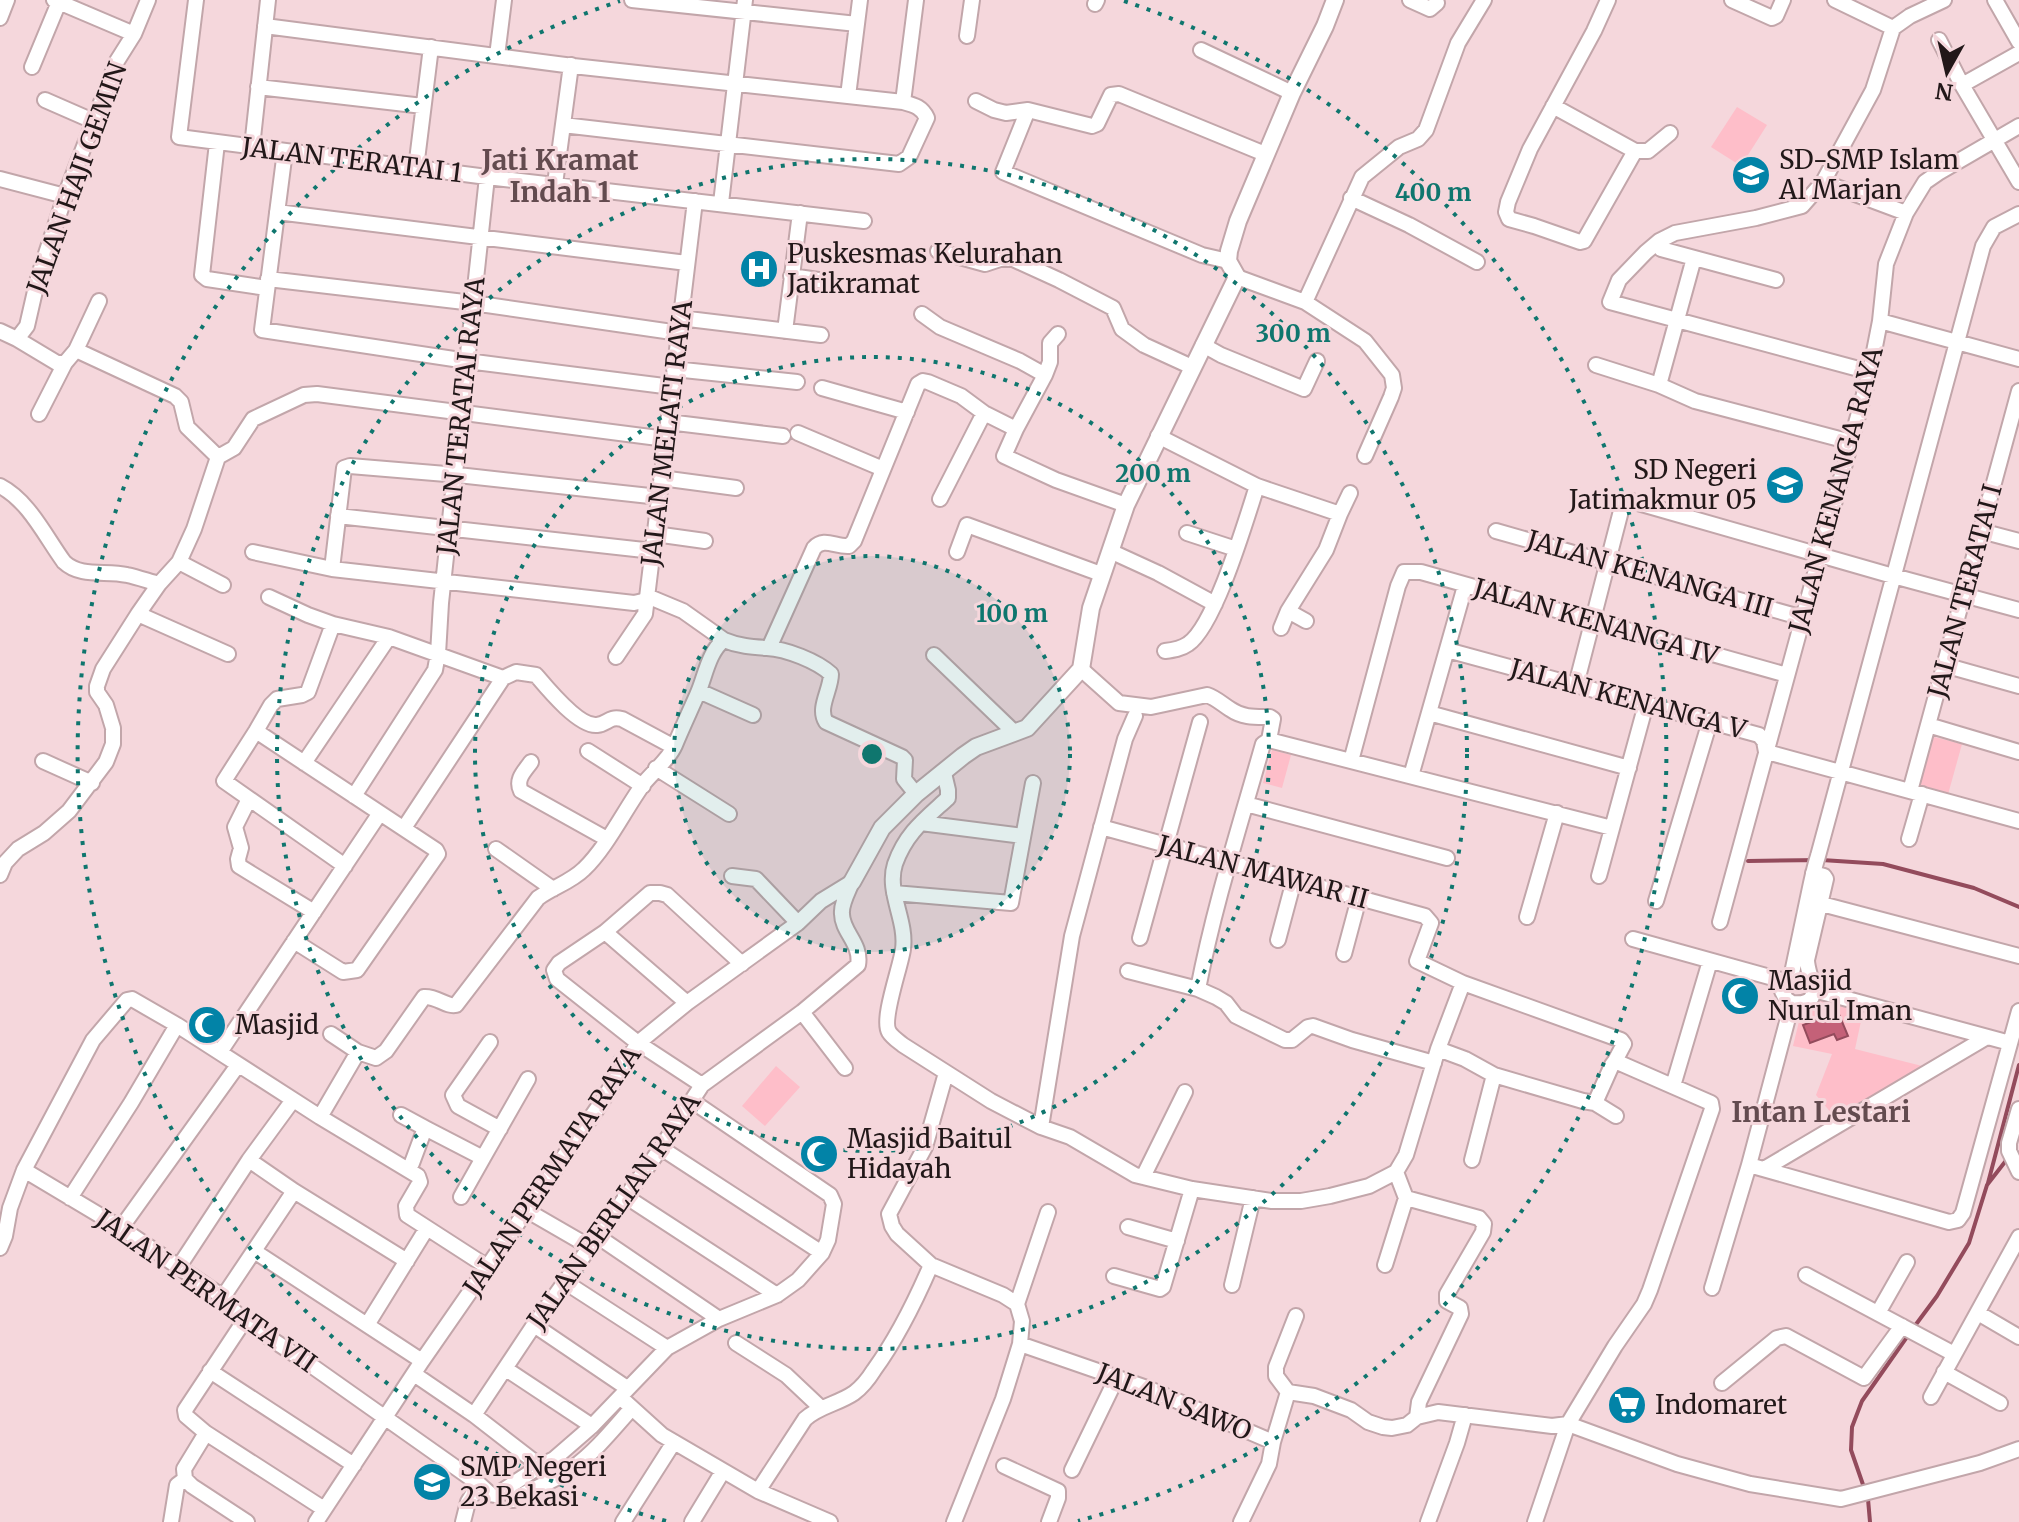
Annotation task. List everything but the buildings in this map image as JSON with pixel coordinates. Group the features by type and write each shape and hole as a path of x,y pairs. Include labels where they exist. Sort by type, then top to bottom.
{"street":[{"path":"0,18 7,0"},
{"name":"JALAN HAJI GEMIN","path":"17,339 27,326 38,278 93,121 117,61 134,34 148,0"},
{"name":"JALAN TERATAI 1","path":"196,0 179,137 864,221"},
{"path":"252,147 268,0"},
{"path":"497,56 504,0"},
{"path":"632,0 744,6 857,24"},
{"path":"848,96 860,0"},
{"path":"903,102 916,0"},
{"path":"967,36 972,0"},
{"path":"1335,0 1265,154 1238,221 1228,261 1237,277 1305,302 1365,341 1392,375 1394,388 1365,456"},
{"path":"1410,0 1430,9 1437,3"},
{"path":"1305,302 1362,177 1399,147 1418,139 1426,130 1458,43 1484,0"},
{"path":"1608,0 1530,149 1508,202 1506,212 1509,219 1584,241 1635,151"},
{"path":"1732,0 1772,18 1783,0"},
{"path":"1835,0 1893,28"},
{"path":"1870,372 1610,302 1619,280 1659,241 1675,233 1802,206 1823,182 1873,90 1893,28 1944,0"},
{"path":"1995,0 2019,42"},
{"path":"32,67 56,1 134,34"},
{"path":"721,203 744,6"},
{"path":"265,26 571,65 903,102 916,105 927,118 909,157 899,164 563,125"},
{"path":"1939,40 2019,182"},
{"path":"416,168 431,47"},
{"path":"1201,50 1292,93"},
{"path":"1962,85 2019,53"},
{"path":"555,184 571,65"},
{"path":"258,87 423,106"},
{"path":"976,101 1006,113 1028,110 1092,126 1097,124 1111,95 1119,94 1265,154"},
{"path":"45,100 93,121"},
{"path":"1553,106 1635,151 1648,151 1670,133"},
{"path":"1028,110 1003,172 1202,255 1228,261"},
{"path":"1880,321 1886,264 1906,213 1925,182 2019,126"},
{"path":"217,143 202,275 207,279 680,325 821,335"},
{"path":"285,151 262,330 467,361 672,387"},
{"name":"JALAN TERATAI RAYA","path":"354,796 435,670 487,177"},
{"path":"0,179 65,196"},
{"path":"1823,182 1906,213"},
{"path":"1351,198 1477,262"},
{"name":"JALAN MELATI RAYA","path":"616,657 645,614 695,201"},
{"path":"277,212 687,263"},
{"path":"785,331 800,213"},
{"path":"1767,976 1789,965 1826,879 1815,865 1983,246 1994,227 2019,214"},
{"path":"1661,249 1776,280"},
{"path":"938,251 985,264 1013,259 1059,280 1113,308 1122,329 1144,345 1192,367"},
{"path":"1659,385 1694,258"},
{"path":"791,276 825,281"},
{"path":"852,882 882,828 916,794 976,747 1027,728 1081,669 1091,608 1126,505 1237,277"},
{"path":"39,414 65,363 76,350 99,301"},
{"path":"922,314 940,327 1045,375"},
{"name":"JALAN KENANGA RAYA","path":"1767,752 1870,372 1880,321 2019,359"},
{"path":"0,331 57,363 65,363"},
{"path":"1058,334 1050,343 1050,362 1045,375 1004,456 1056,480 1126,505"},
{"path":"1203,345 1304,389 1317,361"},
{"path":"76,350 175,396 181,402 187,427 218,457"},
{"path":"1596,365 1659,385 1695,401 1851,442"},
{"path":"674,369 797,382"},
{"path":"769,648 814,548 819,542 840,547 849,546 854,541 918,384 923,381 961,396 984,413 1016,429"},
{"path":"822,388 907,412"},
{"name":"JALAN TERATAI I","path":"1909,839 1928,725 2019,391"},
{"path":"0,875 5,863 18,849 44,833 69,811 106,762 113,744 113,728 106,705 97,692 103,669 159,584 179,562 194,529 218,457 234,448 253,419 304,395 317,394 666,439"},
{"path":"940,499 984,413"},
{"path":"668,422 791,434 883,469"},
{"path":"1158,436 1257,486 1340,514"},
{"path":"332,569 344,468 350,466 659,497"},
{"path":"661,478 736,488"},
{"path":"0,486 10,491 32,514 69,568 125,574 159,584"},
{"path":"1165,651 1186,646 1209,620 1257,486"},
{"path":"1281,628 1288,611 1326,550 1350,493"},
{"path":"1576,685 1623,503 1631,501 2019,610"},
{"path":"338,516 653,551"},
{"path":"957,552 967,525 1101,574"},
{"name":"JALAN KENANGA III","path":"1496,531 1803,618"},
{"path":"1981,531 2019,541"},
{"path":"1187,533 1236,549"},
{"path":"655,534 705,541"},
{"path":"1110,551 1215,604"},
{"path":"253,552 332,569 443,582 634,603 647,598 683,611 732,644 769,648 824,667 831,674 831,683 822,717 826,722 902,757 905,760 904,779 916,794"},
{"path":"179,562 223,585"},
{"name":"JALAN KENANGA IV","path":"1351,761 1404,572 1421,572 1787,675"},
{"path":"1411,776 1465,586"},
{"path":"269,597 333,624 389,637 503,678"},
{"path":"1288,611 1306,621"},
{"path":"138,614 228,654"},
{"path":"333,624 308,692 277,699 271,705 224,781 345,866"},
{"path":"304,763 389,637"},
{"path":"331,1034 358,1052 376,1058 383,1055 424,997 456,1005 538,898 565,884 585,868 607,839 674,747 717,645 724,640"},
{"name":"JALAN KENANGA V","path":"1447,650 1759,735 1767,752 1720,922"},
{"path":"934,655 1014,732"},
{"path":"1944,665 2019,686"},
{"path":"1081,669 1119,703 1151,707 1207,695 1233,712 1273,719 1269,740 1263,744 1206,945 1198,989"},
{"path":"404,828 503,678 516,672 536,675 554,697 577,717 591,724 622,719 674,747"},
{"path":"699,691 753,715"},
{"path":"1599,876 1646,704"},
{"path":"1429,713 1629,768"},
{"path":"1041,1127 1072,936 1125,739 1135,716"},
{"path":"1656,901 1710,721"},
{"path":"1140,938 1200,722"},
{"path":"1928,725 2019,752"},
{"path":"256,731 404,828 438,854 357,970 343,972 294,941"},
{"path":"1269,740 1612,828"},
{"path":"588,751 643,786"},
{"path":"1767,752 2019,821"},
{"path":"43,761 92,783"},
{"path":"531,762 520,778 521,791 607,839"},
{"path":"656,768 729,814"},
{"path":"944,773 948,798 907,837 891,881 904,928 888,1030 903,1045 991,1101 1041,1127 1070,1137 1135,1175 1192,1189 1272,1201 1301,1201 1369,1186 1396,1172 1406,1155 1436,1056 1463,983 1621,1040 1624,1044 1595,1103"},
{"path":"894,893 1011,903 1033,783"},
{"path":"249,799 235,827 241,848 239,866 314,912"},
{"path":"1246,804 1447,858"},
{"path":"220,1052 380,813"},
{"path":"1527,917 1557,813"},
{"path":"921,823 1023,836"},
{"name":"JALAN MAWAR II","path":"1101,827 1425,916 1431,923 1430,929 1417,961 1463,983"},
{"path":"496,849 553,889"},
{"path":"732,876 756,879 798,923"},
{"path":"1278,940 1294,880"},
{"name":"JALAN PERMATA RAYA","path":"320,1516 486,1266 601,1103 638,1043 687,1003 798,923 821,901 852,882"},
{"name":"JALAN BERLIAN RAYA","path":"474,1415 702,1085 802,1012 858,965 859,953 841,917 852,882"},
{"path":"702,1085 638,1043 557,979 554,970 650,893 667,895 742,964"},
{"path":"1344,954 1359,898"},
{"path":"821,901 847,927"},
{"path":"1814,902 2019,956"},
{"path":"1794,956 1792,973 1784,981 1782,991 1792,1003 1804,1003 1811,998 1814,990 1807,960 1814,902"},
{"path":"605,932 687,1003"},
{"path":"1633,939 1784,981"},
{"path":"1673,1086 1710,961"},
{"path":"1128,971 1198,989 1226,1003 1236,1016 1285,1040 1292,1040 1313,1026 1352,1040 1465,1059 1494,1075 1595,1103 1616,1116"},
{"path":"1814,990 2010,1043"},
{"path":"0,1248 5,1236 5,1206 24,1170 93,1040 127,1000 132,999 418,1176 420,1182 406,1206 407,1215 486,1266"},
{"path":"1712,1288 1792,1003"},
{"path":"1749,1165 1949,1222 1956,1221 1963,1213 2019,1011"},
{"path":"802,1012 845,1068"},
{"path":"70,1198 177,1025"},
{"path":"1764,1169 1987,1037"},
{"path":"490,1042 453,1095 458,1106 500,1129"},
{"path":"320,1117 358,1052"},
{"path":"1535,1522 1568,1424 1650,1290 1712,1109 1711,1103 1615,1061"},
{"path":"121,1228 238,1065"},
{"path":"946,1073 925,1147 889,1214 892,1226 931,1265 1003,1295 1017,1304"},
{"path":"1472,1160 1494,1075"},
{"path":"461,1197 528,1079"},
{"path":"1143,1177 1185,1092"},
{"path":"178,1268 249,1160 293,1100"},
{"path":"463,1522 468,1502 479,1484 490,1494 496,1495 547,1462 592,1426 667,1348 719,1319 777,1295 798,1280 822,1253 828,1240 834,1204 830,1195 692,1101"},
{"path":"2019,1109 2009,1143 2009,1151 2019,1172"},
{"path":"401,1115 483,1158"},
{"path":"408,1170 425,1128"},
{"path":"661,1148 822,1253"},
{"path":"249,1160 407,1261"},
{"name":"JALAN PERMATA VII","path":"24,1170 121,1228 223,1297 244,1321 479,1484"},
{"path":"1385,1265 1406,1198 1396,1172"},
{"path":"1114,1276 1160,1289 1163,1287 1192,1189"},
{"path":"223,1297 294,1191"},
{"path":"625,1196 777,1295"},
{"path":"1232,1285 1253,1198"},
{"path":"1406,1198 1479,1218 1484,1224 1483,1232 1447,1294 1447,1301 1460,1308 1461,1314 1419,1402 1417,1417"},
{"path":"526,1210 594,1241 719,1319"},
{"path":"954,1522 1003,1399 1020,1344 1022,1321 1017,1304 1048,1212"},
{"path":"1128,1227 1177,1241"},
{"path":"367,1325 427,1228"},
{"path":"1931,1397 1978,1313 2014,1260 2019,1237"},
{"path":"254,1251 367,1325 474,1415 547,1462 559,1465 589,1454"},
{"path":"1878,1313 1907,1262"},
{"path":"758,1491 805,1419 812,1412 853,1394 865,1382 889,1349 931,1265"},
{"path":"1806,1275 1954,1354"},
{"path":"565,1282 667,1348"},
{"path":"1978,1313 2019,1337"},
{"path":"1296,1316 1276,1367 1276,1376 1288,1392 1314,1396 1383,1427 1407,1425 1417,1417 1438,1412 1552,1426 1568,1424 1677,1464 1750,1484 1841,1499 1980,1463 2019,1449"},
{"path":"244,1321 184,1413 206,1433 320,1516"},
{"path":"534,1325 624,1393 632,1408 662,1435 801,1516 830,1522"},
{"path":"1722,1383 1777,1338 1786,1336 1864,1378 1904,1327"},
{"path":"736,1343 786,1375 821,1408"},
{"name":"JALAN SAWO","path":"1020,1344 1147,1388 1273,1442 1288,1392"},
{"path":"506,1369 592,1426"},
{"path":"210,1371 354,1465"},
{"path":"1944,1372 2000,1403"},
{"path":"1072,1470 1117,1377"},
{"path":"513,1500 574,1467 632,1408"},
{"path":"1428,1522 1465,1415"},
{"path":"206,1433 184,1469 185,1479 247,1522"},
{"path":"623,1522 674,1442"},
{"path":"1241,1522 1269,1464 1273,1442"},
{"path":"1004,1466 1058,1491 1049,1522"},
{"path":"692,1522 723,1471"},
{"path":"171,1522 177,1485 185,1479"}],"shaded area":[{"path":"1737,107 1767,125 1741,166 1711,147"},
{"path":"1930,736 1962,744 1947,798 1916,789"},
{"path":"1272,750 1291,755 1282,788 1263,783"},
{"path":"1821,1001 1863,1012 1855,1049 1926,1067 1838,1121 1816,1095 1832,1054 1793,1046 1802,1009"},
{"path":"1838,1012 1848,1036 1837,1040 1834,1034 1810,1043 1803,1025"},
{"path":"776,1066 800,1087 765,1126 742,1106"}],"waterway":[{"path":"1748,861 1822,860 1883,864 1974,888 2019,907"},
{"path":"1988,1183 2019,1065"},
{"path":"1914,1327 1969,1243 1987,1185 2008,1158"},
{"path":"1870,1522 1868,1499 1851,1450 1852,1427 1862,1401 1909,1334"}],"place":[{"name":"SD-SMP Islam Al Marjan","path":"1751,175"},
{"name":"Puskesmas Kelurahan Jatikramat","path":"759,269"},
{"name":"SD Negeri Jatimakmur 05","path":"1785,485"},
{"name":"Masjid Nurul Iman","path":"1740,996"},
{"name":"Masjid","path":"207,1025"},
{"name":"Masjid Baitul Hidayah","path":"819,1154"},
{"name":"Indomaret","path":"1627,1405"},
{"name":"SMP Negeri 23 Bekasi","path":"432,1482"}],"district":[{"name":"Jati Kramat Indah 1","path":"560,176"},
{"name":"Intan Lestari","path":"1821,1112"}]}
